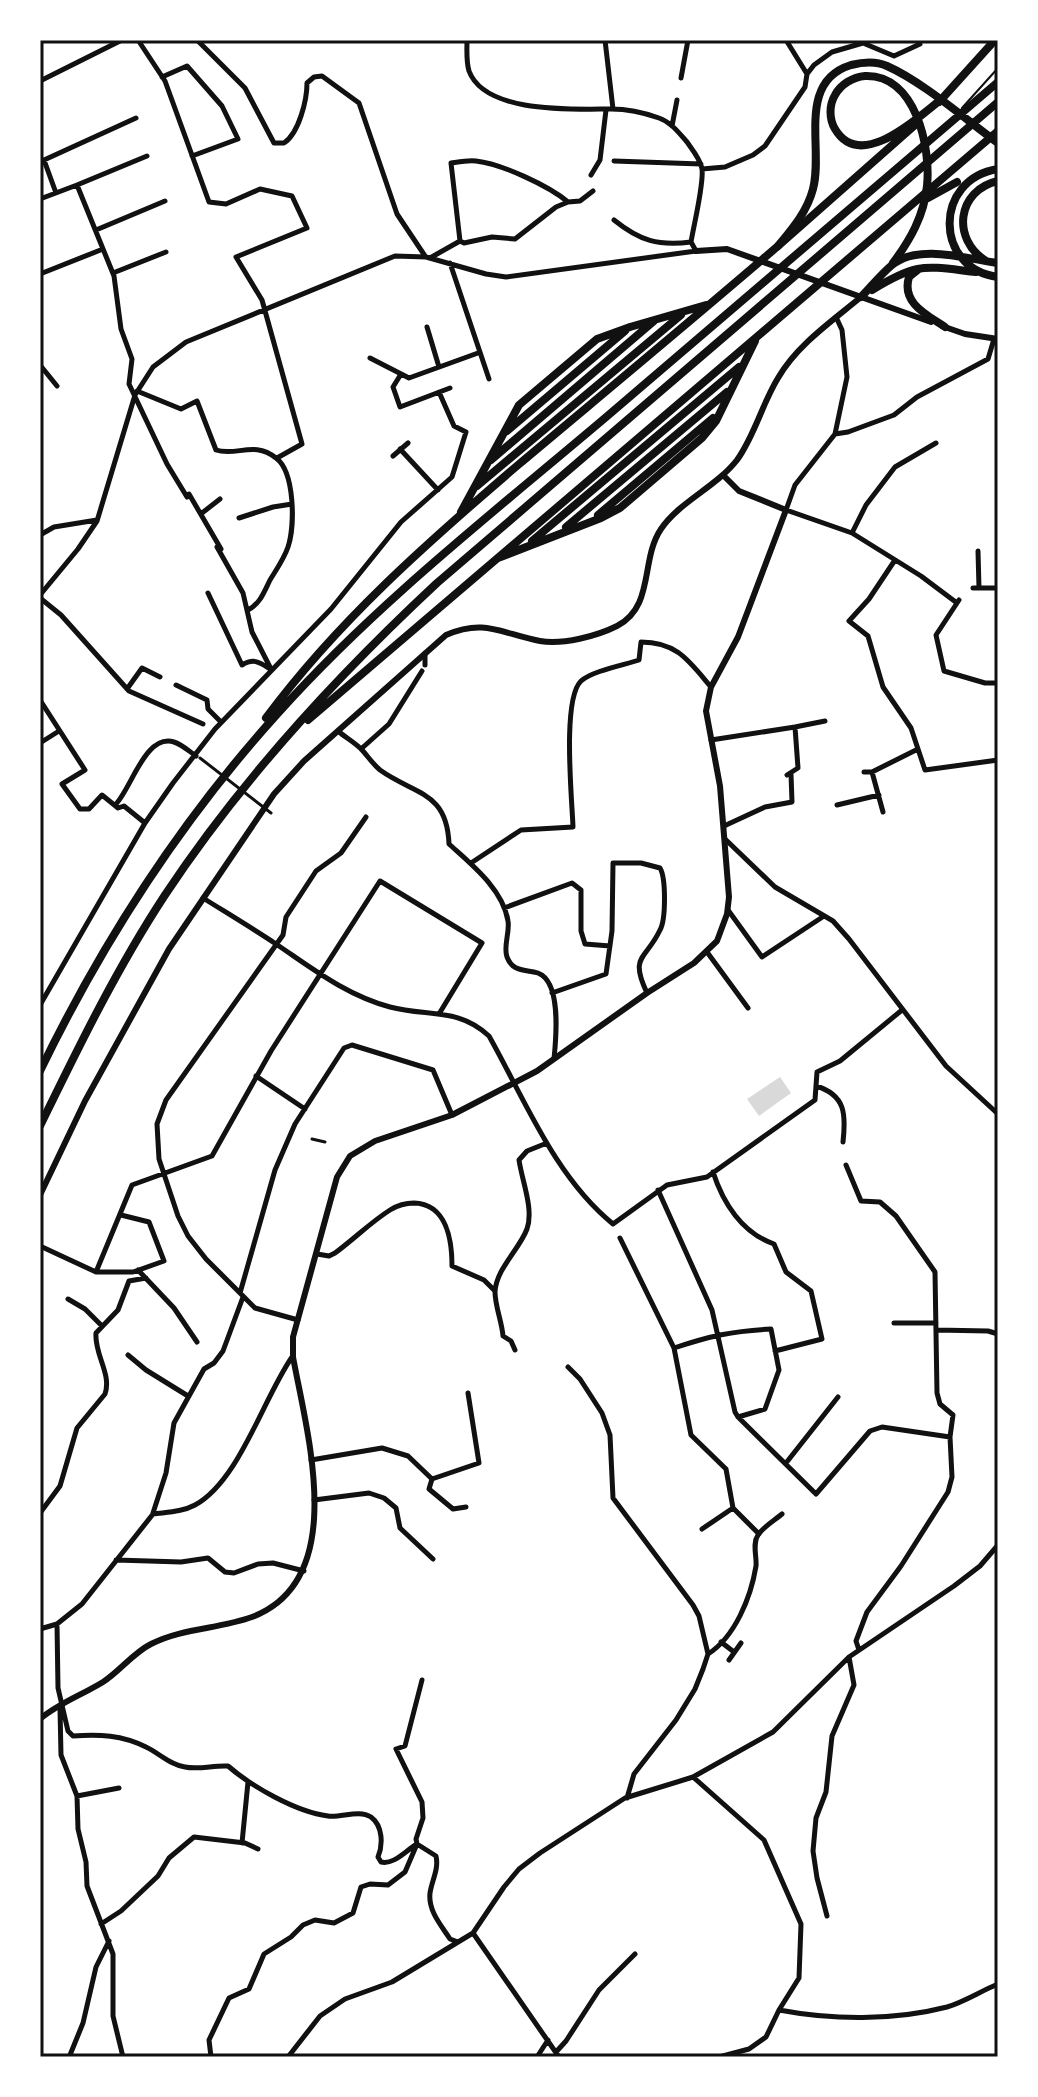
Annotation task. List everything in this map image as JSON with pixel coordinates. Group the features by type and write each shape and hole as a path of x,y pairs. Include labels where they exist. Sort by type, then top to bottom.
{"highway":[{"path":"40,1071 94,968 152,874 286,691 392,576 778,246 943,98 995,40"},
{"path":"778,246 801,216 813,189 816,106 826,82 846,67 871,62 890,67 998,143"},
{"path":"861,297 893,263 915,230 926,195 927,161 919,123 905,96 891,84 877,77 852,79 840,88 832,102 833,125 848,142 856,145 873,144 898,131 943,98"},
{"path":"233,764 300,689 425,569 998,82"},
{"path":"40,1126 123,964 166,895 208,835 284,740 359,657 437,583 998,102"},
{"path":"284,740 998,131"},
{"path":"998,169 980,174 960,190 952,206 949,224 953,240 966,261 979,272 998,276"},
{"path":"998,181 973,194 964,210 962,222 972,249 984,260 998,264"},
{"path":"860,249 923,201 957,182"},
{"path":"893,263 916,256 943,256 998,264"},
{"path":"861,297 902,272 927,267 998,276"},
{"path":"927,267 909,277 908,294 914,305 945,327"},
{"path":"458,517 519,405 597,339 708,305"},
{"path":"473,489 685,311"},
{"path":"487,463 657,319"},
{"path":"491,561 620,508 702,438 719,413 760,334"},
{"path":"526,547 742,364"},
{"path":"559,533 731,389"}],"street":[{"path":"40,81 122,40"},
{"path":"138,40 162,77 209,202 226,204 260,189 292,196 307,228 236,257 262,300 302,444 277,458"},
{"path":"197,40 245,88 274,143 284,143 293,133 307,104 307,83 314,77 322,76 332,81 359,103 397,214 428,257"},
{"path":"467,40 470,72 485,90 512,101 551,109 610,109 662,119 672,126 691,147 701,167 691,242 696,251"},
{"path":"591,175 600,160 610,109 605,40"},
{"path":"681,78 688,40"},
{"path":"786,40 807,74"},
{"path":"614,161 725,167 765,146 805,87 807,74 832,52 863,43 894,56 920,44"},
{"path":"162,77 187,66 222,106 238,139 192,156"},
{"path":"672,126 677,100"},
{"path":"56,193 44,160 136,118"},
{"path":"40,199 147,156"},
{"path":"460,241 451,163 476,161 513,172 577,205"},
{"path":"77,185 113,273 121,329 132,359 129,384 174,470 221,549"},
{"path":"428,257 460,241 464,243 492,237 515,239 556,207 580,201 593,191"},
{"path":"95,230 165,201"},
{"path":"614,220 640,237 656,243 691,242"},
{"path":"40,274 103,249"},
{"path":"439,392 454,426 466,432 452,477 401,522 331,609 221,722 210,726 127,689 40,596 98,520 136,393 153,367 186,342 395,256 428,257 486,274 516,277 727,249 945,327 996,339 988,359 917,397 894,415 835,434"},
{"path":"113,273 166,252"},
{"path":"450,262 489,379"},
{"path":"40,1195 113,1048 169,949 274,794 304,761 446,635 464,627 484,625 541,641 558,642 615,627 630,618 641,604 653,544 661,529 738,458 788,364 861,297"},
{"path":"40,1719 102,1682 154,1642 251,1617 268,1609 292,1588 304,1571 313,1539 314,1500 311,1460 293,1357 293,1337 337,1177 350,1156 375,1141 452,1115 515,1084 707,952 722,931 729,897 725,839 706,711 711,687 738,637 795,485 835,434 847,377 842,330 836,317"},
{"path":"427,327 439,367"},
{"path":"370,358 409,378 478,353"},
{"path":"40,365 57,386"},
{"path":"401,374 393,387 400,407 450,388"},
{"path":"136,393 181,409 197,401 216,450 226,453 245,448 263,451 277,458 289,481 292,504 288,549 257,604 248,610"},
{"path":"136,393 167,464 187,497"},
{"path":"393,456 408,443"},
{"path":"852,533 866,505 895,467 936,443"},
{"path":"400,449 438,490"},
{"path":"723,475 739,491 852,533 958,601 936,635 944,671 985,683 998,683"},
{"path":"202,513 220,499"},
{"path":"239,518 292,504"},
{"path":"40,535 54,527 98,520"},
{"path":"208,528 243,593 252,632 271,669"},
{"path":"978,551 976,588 998,588"},
{"path":"895,560 869,599 849,621 868,636 883,687 911,728 925,770 998,760"},
{"path":"208,593 242,665 258,661 271,669"},
{"path":"471,863 521,830 573,827 569,737 575,691 582,680 639,660 641,642 658,642 670,646 711,687"},
{"path":"361,749 389,724 423,668 425,653"},
{"path":"127,689 142,668 160,677"},
{"path":"176,685 207,700 208,709 221,722"},
{"path":"40,700 85,770 62,784 80,809 89,809 102,795 118,808 124,806 145,823"},
{"path":"711,740 825,721"},
{"path":"40,1005 145,823 209,743 210,726"},
{"path":"724,826 765,807 792,802 789,774 798,768 795,727"},
{"path":"40,743 59,731"},
{"path":"338,731 361,749 372,764 425,794 442,810 448,824 449,844 471,863 502,900 509,922 508,959 519,970 540,973 549,981 558,1031 553,1060"},
{"path":"115,805 123,798 145,756 164,741 175,742 198,757 271,813"},
{"path":"864,772 872,772 918,749"},
{"path":"872,772 883,812"},
{"path":"837,805 879,795"},
{"path":"298,1320 255,1308 188,1236 163,1174 156,1143 157,1124 166,1100 283,935 286,917 316,871 341,853 366,817"},
{"path":"725,839 775,887 824,916 849,939 946,1066 998,1114"},
{"path":"552,993 606,974 613,863 641,863 660,868 664,875 662,928 640,959 639,975 647,993"},
{"path":"96,1272 132,1185 212,1156 256,1076 380,881 482,943 439,1014"},
{"path":"504,908 572,883 581,890 581,931 585,944 610,946"},
{"path":"203,898 321,975 365,999 394,1008 461,1017 476,1024 489,1036 547,1143 582,1195 613,1224 667,1185 707,1177 815,1100 817,1072 840,1061 902,1010"},
{"path":"728,910 762,957 824,916"},
{"path":"707,952 748,1008"},
{"path":"40,1629 57,1624 82,1604 153,1514 166,1473 174,1423 204,1369 214,1363 223,1351 275,1170 294,1127 344,1048 352,1045 433,1070 452,1115"},
{"path":"256,1076 305,1109"},
{"path":"816,1086 836,1097 841,1105 846,1117 843,1142"},
{"path":"294,1127 301,1131"},
{"path":"312,1139 325,1142"},
{"path":"515,1350 511,1341 503,1336 495,1291 529,1219 519,1160 527,1151 547,1143"},
{"path":"846,1165 861,1201 880,1202 896,1216 935,1272 937,1393 940,1404 953,1415 950,1437 952,1477 948,1492 901,1566 867,1612 856,1641 859,1650"},
{"path":"713,1172 721,1196 749,1233 774,1244 786,1272 811,1291 822,1339 775,1351"},
{"path":"658,1190 712,1310 738,1417 816,1494 870,1431 882,1427 950,1437"},
{"path":"317,1254 329,1256 335,1253 391,1209 404,1203 420,1203 433,1208 445,1225 452,1244 452,1266 484,1280 495,1291"},
{"path":"40,1246 96,1272 138,1270 164,1261 149,1222 121,1215"},
{"path":"620,1238 674,1348 691,1435 726,1469 733,1508 759,1534"},
{"path":"138,1270 174,1308 197,1342"},
{"path":"40,1513 60,1486 77,1428 105,1394 107,1387 96,1333 118,1310 129,1281 146,1278"},
{"path":"68,1299 85,1309 102,1326"},
{"path":"894,1323 998,1334"},
{"path":"674,1348 717,1334 771,1329 779,1370 765,1409 738,1417"},
{"path":"128,1355 188,1396"},
{"path":"153,1514 176,1512 194,1505 223,1483 293,1357"},
{"path":"568,1367 580,1379 602,1413 610,1435 613,1498 693,1605 699,1616 708,1654"},
{"path":"432,1479 479,1463 468,1393"},
{"path":"786,1463 838,1397"},
{"path":"311,1460 382,1448 408,1456 432,1479"},
{"path":"432,1479 429,1489 453,1509 466,1507"},
{"path":"314,1500 369,1493 384,1498 396,1508 400,1528 433,1559"},
{"path":"702,1529 733,1508"},
{"path":"627,1798 634,1774 660,1744 695,1689 708,1654 721,1642 749,1596 757,1562 755,1542 759,1534 782,1514"},
{"path":"288,2057 320,2016 345,1999 392,1982 473,1933 519,1869 540,1853 627,1798 693,1777 773,1732 849,1657 954,1586 980,1566 998,1545"},
{"path":"115,1560 181,1562 208,1558 225,1572 234,1573 258,1564 273,1563 304,1571"},
{"path":"57,1624 61,1755 77,1796 78,1829 86,1862 87,1886 113,1954 113,2016 123,2057"},
{"path":"721,1642 734,1652"},
{"path":"729,1660 741,1643"},
{"path":"827,1916 813,1851 816,1818 826,1792 832,1736 854,1685 849,1657"},
{"path":"211,2057 209,2040 229,1998 249,1989 264,1954 291,1937 303,1925 315,1920 334,1923 353,1913 361,1887 388,1885 405,1872 417,1844 423,1818 422,1802 396,1749 405,1746 422,1680"},
{"path":"61,1704 68,1731 73,1736 101,1734 125,1739 185,1767 228,1766 248,1782 312,1813 329,1817 363,1814 371,1817 380,1832 378,1857 381,1862 387,1864 417,1844"},
{"path":"693,1777 764,1840 801,1924 799,1978 766,2037 749,2049 719,2057"},
{"path":"242,1843 248,1782"},
{"path":"77,1796 119,1788"},
{"path":"101,1924 121,1911 158,1876 169,1858 194,1837 242,1843 258,1849"},
{"path":"417,1844 436,1856 438,1865 429,1896 431,1908 450,1939 458,1942"},
{"path":"473,1933 558,2055 599,1990 635,1954"},
{"path":"70,2055 83,2023 96,1967 109,1941"},
{"path":"779,2010 829,2018 910,2012 948,2006 998,1984"},
{"path":"537,2057 548,2040"}],"lane":[{"path":"939,132 998,68"}],"shaded area":[{"path":"780,1077 791,1093 759,1116 747,1099"}]}
